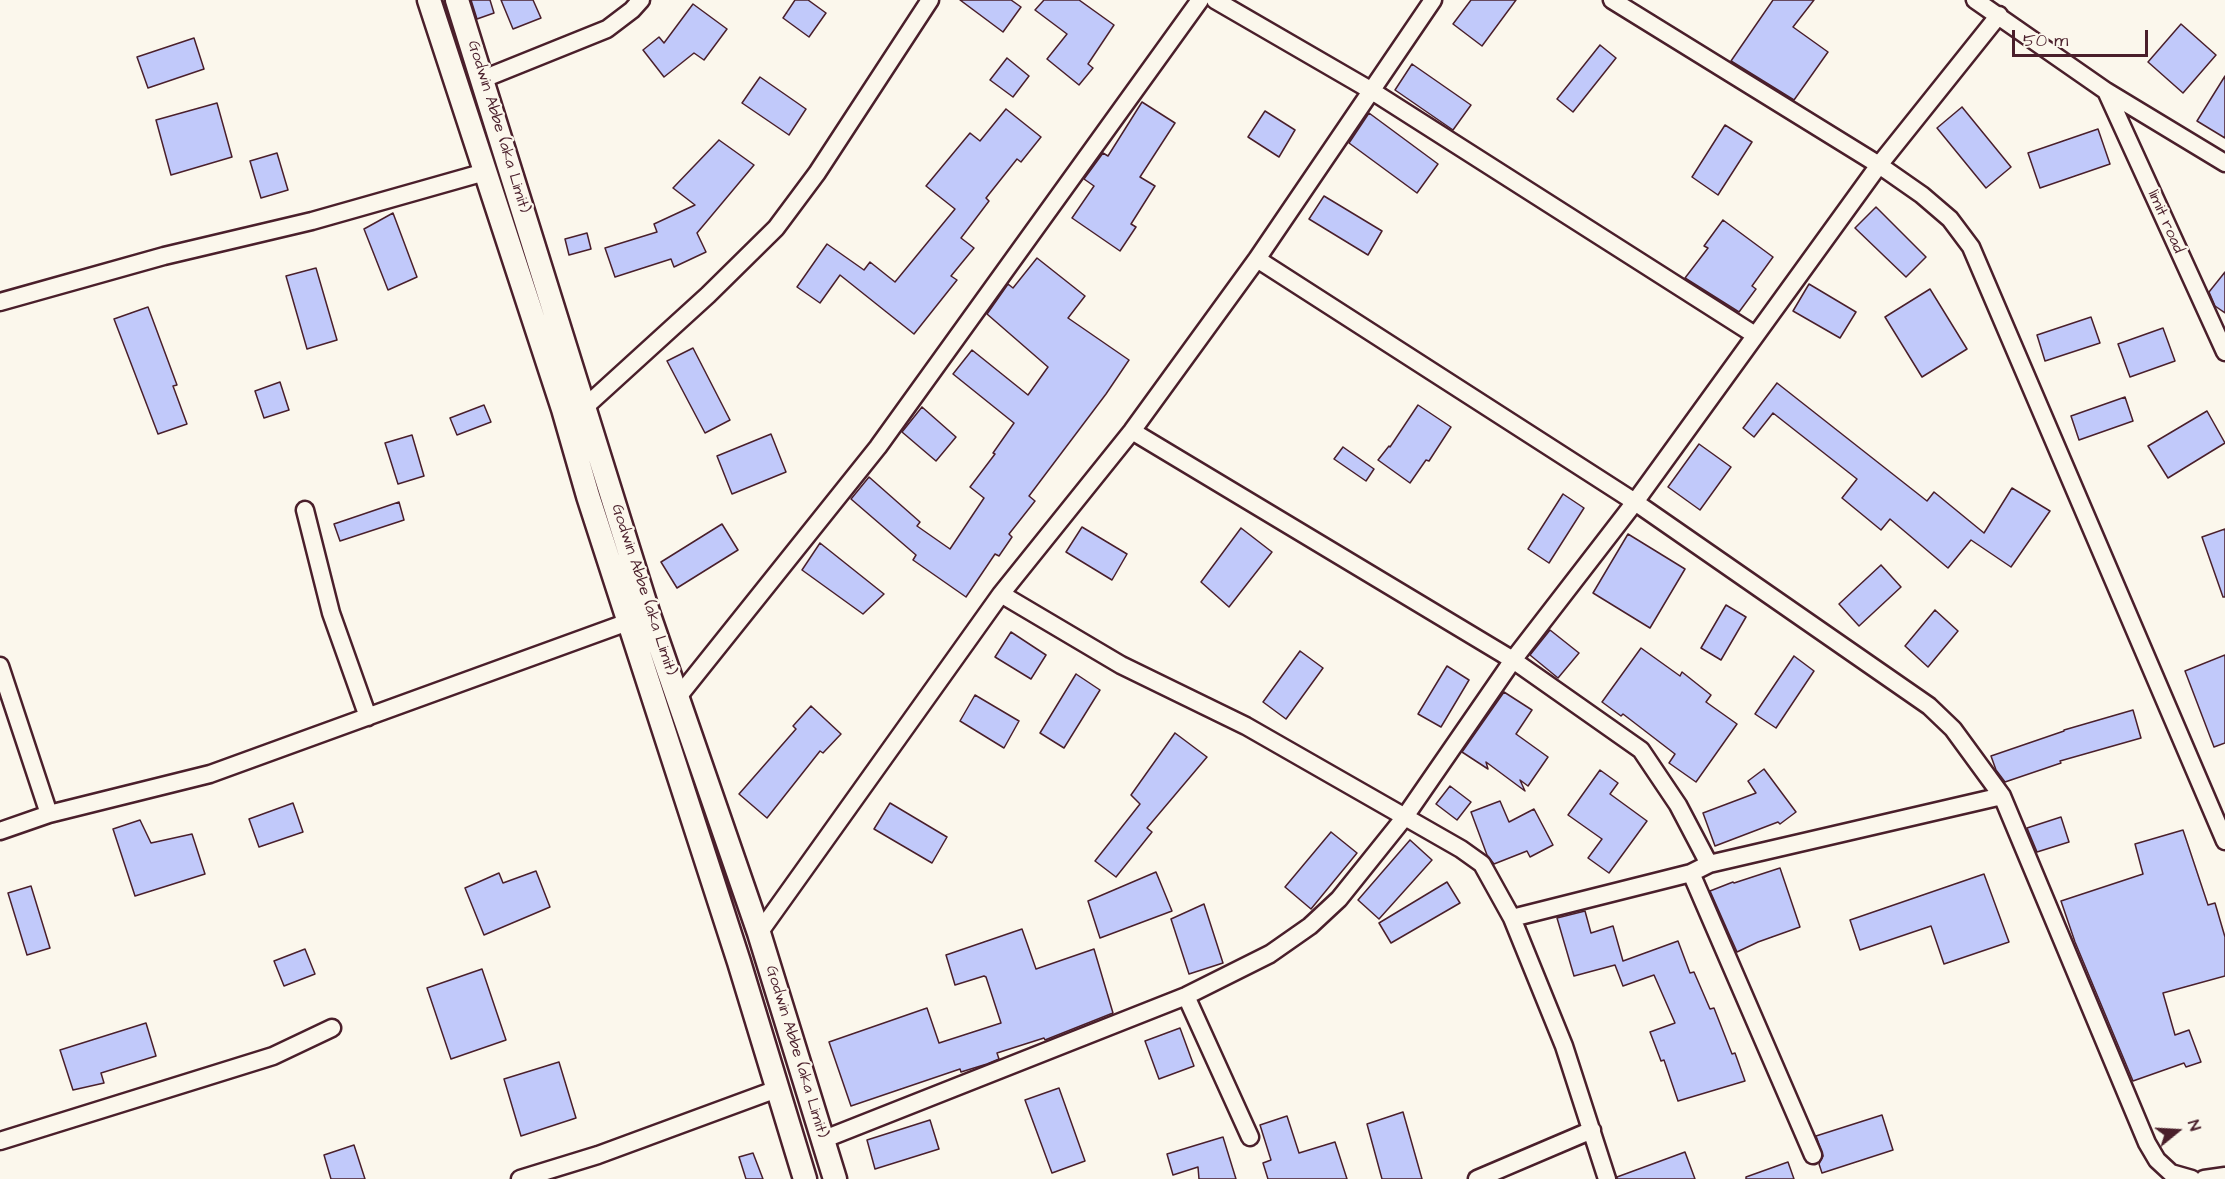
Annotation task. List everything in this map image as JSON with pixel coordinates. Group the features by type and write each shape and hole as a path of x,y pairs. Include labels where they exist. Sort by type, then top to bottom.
{"street":[{"name":"Godwin Abbe (aka Limit)","path":"429,0 563,409 628,622 805,1179"},
{"name":"Godwin Abbe (aka Limit)","path":"457,0 649,615 759,933 834,1179"},
{"path":"483,79 607,28 632,10 641,0"},
{"path":"585,407 708,296 776,228 817,173 930,0"},
{"path":"678,697 878,447 1200,0"},
{"path":"1215,0 1372,91 1755,335"},
{"path":"759,933 1002,594 1132,431 1257,259 1433,0"},
{"path":"1612,0 1879,165 1922,195 1950,219 1971,247 2225,842"},
{"path":"1975,0 2106,91 2225,163"},
{"path":"822,1140 1186,996 1270,954 1310,926 1339,899 1404,818 1513,660 1635,502 1879,165 1999,15"},
{"name":"limit road","path":"2106,91 2225,352"},
{"path":"0,302 164,256 312,221 485,172"},
{"path":"1257,259 1635,502 1929,706 1953,729 2001,796 2147,1143 2157,1160 2171,1173 2192,1179"},
{"path":"1132,431 1513,660 1641,750 1678,805 1709,864"},
{"path":"304,510 331,613 368,717"},
{"path":"1002,594 1121,665 1246,726 1461,849 1482,864 1512,918 1564,1046 1607,1179"},
{"path":"0,831 49,814 210,774 649,615"},
{"path":"0,666 49,814"},
{"path":"1512,918 1691,873 1709,864 2001,796"},
{"path":"1691,873 1813,1155"},
{"path":"716,893 741,885"},
{"path":"1186,996 1250,1137"},
{"path":"0,1141 273,1056 332,1028"},
{"path":"520,1179 598,1155 777,1089"},
{"path":"1477,1179 1592,1130"},
{"path":"2204,1179 2225,1176"}],"building":[{"path":"471,0 490,0 494,13 477,19"},
{"path":"501,0 533,0 541,18 513,29"},
{"path":"795,0 808,0 826,13 809,37 783,18"},
{"path":"960,0 1011,0 1021,7 1003,32"},
{"path":"1044,0 1079,0 1114,25 1088,64 1093,68 1079,85 1047,59 1067,34 1035,10"},
{"path":"1471,0 1516,0 1482,46 1453,24"},
{"path":"1773,0 1814,0 1793,27 1828,52 1794,100 1731,61"},
{"path":"693,4 727,29 704,60 694,53 664,77 643,50 659,37 664,43"},
{"path":"2181,24 2216,55 2183,93 2148,62"},
{"path":"194,38 204,69 148,88 137,57"},
{"path":"1600,45 1616,58 1573,112 1557,99"},
{"path":"1007,58 1029,76 1013,97 990,80"},
{"path":"1412,64 1471,105 1453,130 1395,90"},
{"path":"2225,76 2225,138 2197,121"},
{"path":"760,77 806,109 789,135 742,103"},
{"path":"1142,102 1175,123 1140,177 1155,186 1131,224 1136,227 1120,251 1072,218 1094,186 1084,179 1103,153 1108,156"},
{"path":"217,103 232,157 171,175 156,120"},
{"path":"1962,107 2011,167 1986,188 1937,128"},
{"path":"1006,109 1041,137 1021,162 1017,159 986,198 989,201 961,238 974,248 951,276 957,280 914,334 840,275 820,303 797,287 827,244 864,270 870,262 895,282 955,209 926,186 970,133 980,141"},
{"path":"1265,111 1295,130 1279,157 1248,137"},
{"path":"1369,113 1438,164 1417,193 1349,143"},
{"path":"1725,125 1752,142 1718,195 1692,177"},
{"path":"2098,129 2110,164 2040,188 2028,153"},
{"path":"719,140 754,165 697,233 706,252 674,267 671,259 615,277 605,248 657,232 654,224 695,205 673,188"},
{"path":"277,153 288,190 261,198 250,161"},
{"path":"1324,196 1382,231 1368,255 1309,219"},
{"path":"1876,207 1926,257 1906,277 1855,228"},
{"path":"393,213 417,277 388,290 364,229"},
{"path":"1723,220 1773,257 1752,286 1756,289 1739,312 1685,278 1708,248 1704,246"},
{"path":"587,233 591,249 569,255 565,239"},
{"path":"1037,258 1085,296 1068,318 1129,360 1029,496 1035,501 1009,534 1012,537 999,556 995,554 966,597 913,560 916,555 851,499 869,477 920,522 917,526 950,549 984,498 970,487 995,454 993,453 1014,423 953,374 972,350 1028,395 1048,367 987,314 1008,284 1013,288"},
{"path":"316,268 337,340 307,349 286,276"},
{"path":"2225,272 2225,313 2215,306 2209,292"},
{"path":"1809,284 1856,312 1840,338 1793,311"},
{"path":"1930,289 1967,349 1922,377 1885,317"},
{"path":"148,307 177,385 173,386 187,424 158,434 114,319"},
{"path":"2091,317 2100,343 2045,361 2037,335"},
{"path":"2163,328 2175,361 2130,377 2118,344"},
{"path":"693,348 730,420 705,433 667,361"},
{"path":"280,382 289,410 264,418 255,391"},
{"path":"1777,383 1927,501 1934,492 1984,533 2012,488 2050,511 2011,567 1971,540 1948,568 1890,519 1881,530 1842,498 1857,479 1773,413 1754,437 1743,428"},
{"path":"2125,397 2133,421 2079,440 2071,416"},
{"path":"484,405 491,422 457,435 450,418"},
{"path":"1418,405 1451,427 1429,461 1426,460 1410,483 1378,460 1390,447"},
{"path":"922,407 956,437 936,461 902,432"},
{"path":"2207,411 2225,443 2168,478 2148,446"},
{"path":"771,434 786,472 732,494 717,456"},
{"path":"412,435 424,476 398,484 385,443"},
{"path":"1699,444 1731,467 1700,510 1668,487"},
{"path":"1343,447 1374,469 1366,481 1334,459"},
{"path":"1563,494 1584,508 1549,563 1528,549"},
{"path":"399,502 404,520 340,541 334,524"},
{"path":"722,524 738,550 677,588 661,562"},
{"path":"1082,527 1127,554 1112,580 1066,552"},
{"path":"1241,528 1272,552 1229,607 1201,582"},
{"path":"2225,529 2225,597 2223,597 2202,537"},
{"path":"1628,534 1685,569 1650,628 1593,593"},
{"path":"820,543 884,594 863,614 802,570"},
{"path":"1881,565 1901,587 1859,626 1839,604"},
{"path":"1726,605 1746,617 1721,660 1701,648"},
{"path":"1935,610 1958,631 1928,667 1905,646"},
{"path":"1550,630 1579,653 1558,678 1530,655"},
{"path":"1011,632 1046,655 1031,679 995,657"},
{"path":"1641,648 1680,676 1682,672 1711,695 1706,702 1737,724 1696,782 1669,763 1675,754 1623,714 1621,716 1602,702"},
{"path":"1300,651 1323,668 1286,719 1263,702"},
{"path":"2225,655 2225,743 2214,747 2185,671"},
{"path":"1794,656 1814,671 1776,728 1755,714"},
{"path":"1447,666 1469,680 1441,727 1418,714"},
{"path":"1076,674 1100,690 1064,748 1040,733"},
{"path":"1504,692 1532,710 1516,734 1548,757 1528,786 1520,780 1525,791 1486,762 1488,769 1462,752"},
{"path":"975,695 1019,721 1004,748 960,721"},
{"path":"811,706 841,734 823,753 820,751 767,818 739,794 796,729 793,726"},
{"path":"2133,710 2141,738 2060,761 2061,763 2005,782 1996,770 1991,756 2064,730"},
{"path":"1175,733 1207,757 1147,828 1152,832 1116,877 1095,861 1140,804 1131,795"},
{"path":"1764,769 1796,812 1780,824 1778,822 1715,846 1703,813 1756,793 1748,781"},
{"path":"1600,770 1618,783 1610,794 1647,821 1609,873 1588,858 1602,839 1568,815"},
{"path":"1450,786 1471,802 1457,820 1436,804"},
{"path":"1500,801 1509,822 1534,809 1553,845 1530,857 1527,851 1494,864 1487,855 1471,812"},
{"path":"293,803 303,832 259,847 249,819"},
{"path":"890,803 947,837 932,863 874,829"},
{"path":"2061,817 2069,842 2037,852 2027,828"},
{"path":"140,820 151,843 192,834 205,874 135,896 113,829"},
{"path":"2183,830 2208,905 2215,903 2225,937 2225,976 2163,993 2175,1035 2189,1030 2201,1062 2186,1067 2184,1063 2133,1081 2075,942 2061,901 2143,874 2135,844"},
{"path":"1331,832 1357,853 1311,909 1285,887"},
{"path":"1410,840 1432,860 1379,919 1358,900"},
{"path":"1780,868 1800,927 1737,952 1710,891"},
{"path":"536,871 550,907 484,935 465,888 499,873 503,883"},
{"path":"1156,872 1172,911 1100,938 1088,901"},
{"path":"1984,874 2009,942 1944,964 1931,926 1860,950 1850,920"},
{"path":"1447,882 1460,903 1391,943 1379,923"},
{"path":"31,886 50,948 27,955 8,893"},
{"path":"1204,904 1223,963 1189,974 1171,919"},
{"path":"1585,911 1591,933 1613,926 1623,961 1678,941 1690,973 1694,972 1710,1009 1714,1008 1745,1081 1678,1101 1664,1060 1661,1061 1650,1032 1675,1023 1654,975 1623,986 1615,965 1574,976 1557,918"},
{"path":"1022,929 1036,969 1094,949 1113,1013 1045,1040 1044,1038 997,1053 999,1059 987,1064 961,1072 960,1069 851,1106 829,1042 927,1008 939,1043 1001,1023 986,977 955,985 946,955"},
{"path":"305,949 315,974 284,986 274,961"},
{"path":"482,969 506,1040 451,1059 427,988"},
{"path":"146,1023 156,1056 101,1073 104,1083 73,1090 60,1050"},
{"path":"1180,1028 1194,1066 1159,1079 1145,1041"},
{"path":"559,1062 576,1118 521,1136 504,1079"},
{"path":"1059,1088 1085,1161 1052,1173 1025,1100"},
{"path":"1403,1112 1422,1179 1382,1179 1367,1124"},
{"path":"1882,1115 1893,1150 1822,1173 1819,1164 1823,1156 1816,1136"},
{"path":"1287,1116 1299,1153 1335,1142 1347,1179 1268,1179 1263,1163 1271,1160 1260,1125"},
{"path":"930,1120 939,1149 875,1169 867,1140"},
{"path":"1223,1137 1236,1179 1199,1179 1198,1167 1173,1175 1167,1154"},
{"path":"354,1145 365,1179 331,1179 324,1155"},
{"path":"1685,1152 1695,1179 1617,1179 1617,1177"},
{"path":"753,1153 763,1179 746,1179 739,1157"},
{"path":"1788,1162 1794,1179 1746,1179 1746,1177"}]}
